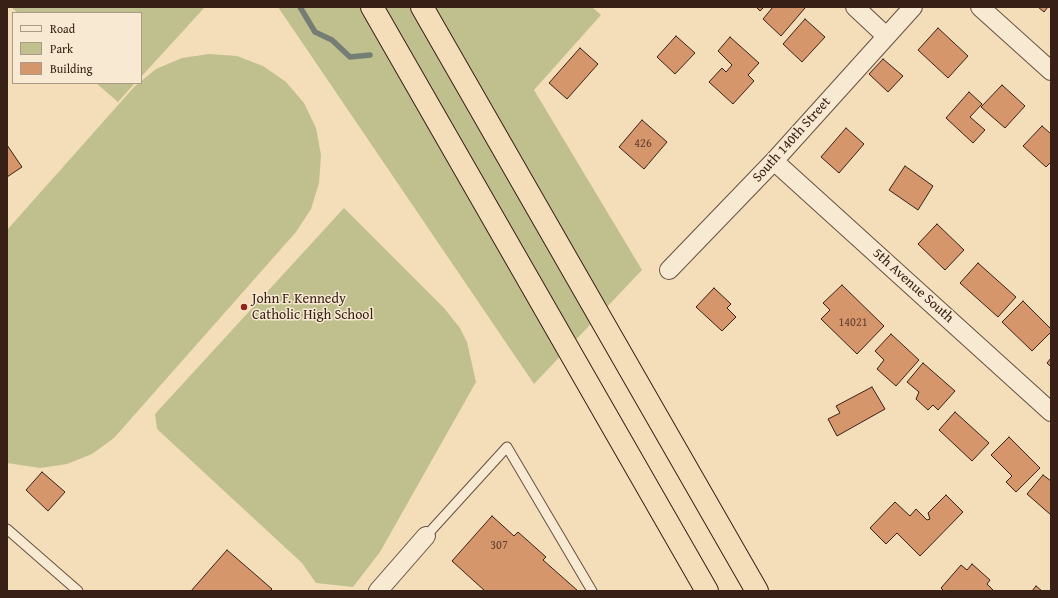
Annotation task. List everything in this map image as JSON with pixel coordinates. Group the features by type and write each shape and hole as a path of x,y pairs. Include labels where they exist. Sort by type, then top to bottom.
{"highway":[{"path":"372,7 707,591"},
{"path":"422,7 757,591"}],"street":[{"path":"855,7 886,36"},
{"name":"South 140th Street","path":"669,270 774,160 913,7"},
{"path":"980,7 1051,71"},
{"name":"5th Avenue South","path":"774,160 1051,412"},
{"path":"378,591 426,536"}],"lane":[{"path":"426,536 507,447 592,591"},
{"path":"7,529 78,591"}],"green space":[{"path":"11,7 205,7 142,76 142,12 17,12"},
{"path":"278,7 592,7 601,15 534,90 642,270 534,384"},
{"path":"209,54 237,56 263,66 286,82 304,103 316,128 321,155 319,183 311,209 296,232 114,438 92,454 67,464 40,468 7,463 7,230 135,86 137,84 142,84 142,80 156,69 182,58"},
{"path":"97,84 134,84 118,102"},
{"path":"344,208 444,308 460,328 467,342 476,382 380,552 353,587 316,583 302,563 157,429 155,414"}],"building":[{"path":"756,7 764,7 760,11"},
{"path":"773,7 805,8 781,36 763,19"},
{"path":"1038,7 1048,7 1044,12"},
{"path":"805,19 825,37 802,62 783,44"},
{"path":"938,28 968,56 948,78 918,50"},
{"path":"676,36 695,53 675,74 657,57"},
{"path":"730,37 759,63 748,75 754,81 733,104 709,82 722,68 726,72 732,65 718,51"},
{"path":"580,48 598,64 567,99 549,83"},
{"path":"883,59 903,76 888,92 869,74"},
{"path":"1002,85 1025,106 1005,128 981,107"},
{"path":"969,92 982,104 970,117 985,130 973,143 946,118"},
{"path":"642,120 667,142 644,169 619,147"},
{"path":"1042,126 1051,134 1051,162 1046,167 1023,146"},
{"path":"846,128 864,144 839,173 821,157"},
{"path":"7,145 22,167 7,177"},
{"path":"905,166 933,186 918,210 889,190"},
{"path":"937,224 964,250 945,270 918,244"},
{"path":"978,263 1016,297 998,317 960,283"},
{"path":"842,285 884,326 857,354 821,319 830,310 823,303"},
{"path":"714,288 731,304 727,308 736,317 722,331 696,307"},
{"path":"1023,301 1051,329 1051,332 1032,351 1002,322"},
{"path":"891,334 919,360 896,386 877,369 884,360 875,351"},
{"path":"1051,358 1051,367 1047,363"},
{"path":"923,363 955,391 938,410 933,405 928,410 916,399 919,392 907,382"},
{"path":"872,387 885,409 837,436 828,419 840,413 836,406"},
{"path":"955,412 989,443 972,461 939,430"},
{"path":"1009,437 1040,468 1016,492 1006,482 1012,476 991,455"},
{"path":"42,472 65,492 48,511 26,490"},
{"path":"1043,475 1051,481 1051,515 1027,494"},
{"path":"946,495 963,512 920,556 897,533 886,544 870,528 895,502 910,516 916,509 927,520 930,519 928,513"},
{"path":"492,516 514,536 518,532 546,557 543,560 578,591 485,591 452,561"},
{"path":"227,550 272,589 270,591 191,591"},
{"path":"972,564 990,580 987,584 994,591 944,591 941,588 961,565 967,570"},
{"path":"1036,586 1042,591 1032,591"}],"waterway":[{"path":"300,7 315,32 332,40 350,57 370,55"}],"place":[{"name":"John F. Kennedy Catholic High School","path":"244,307"}]}
